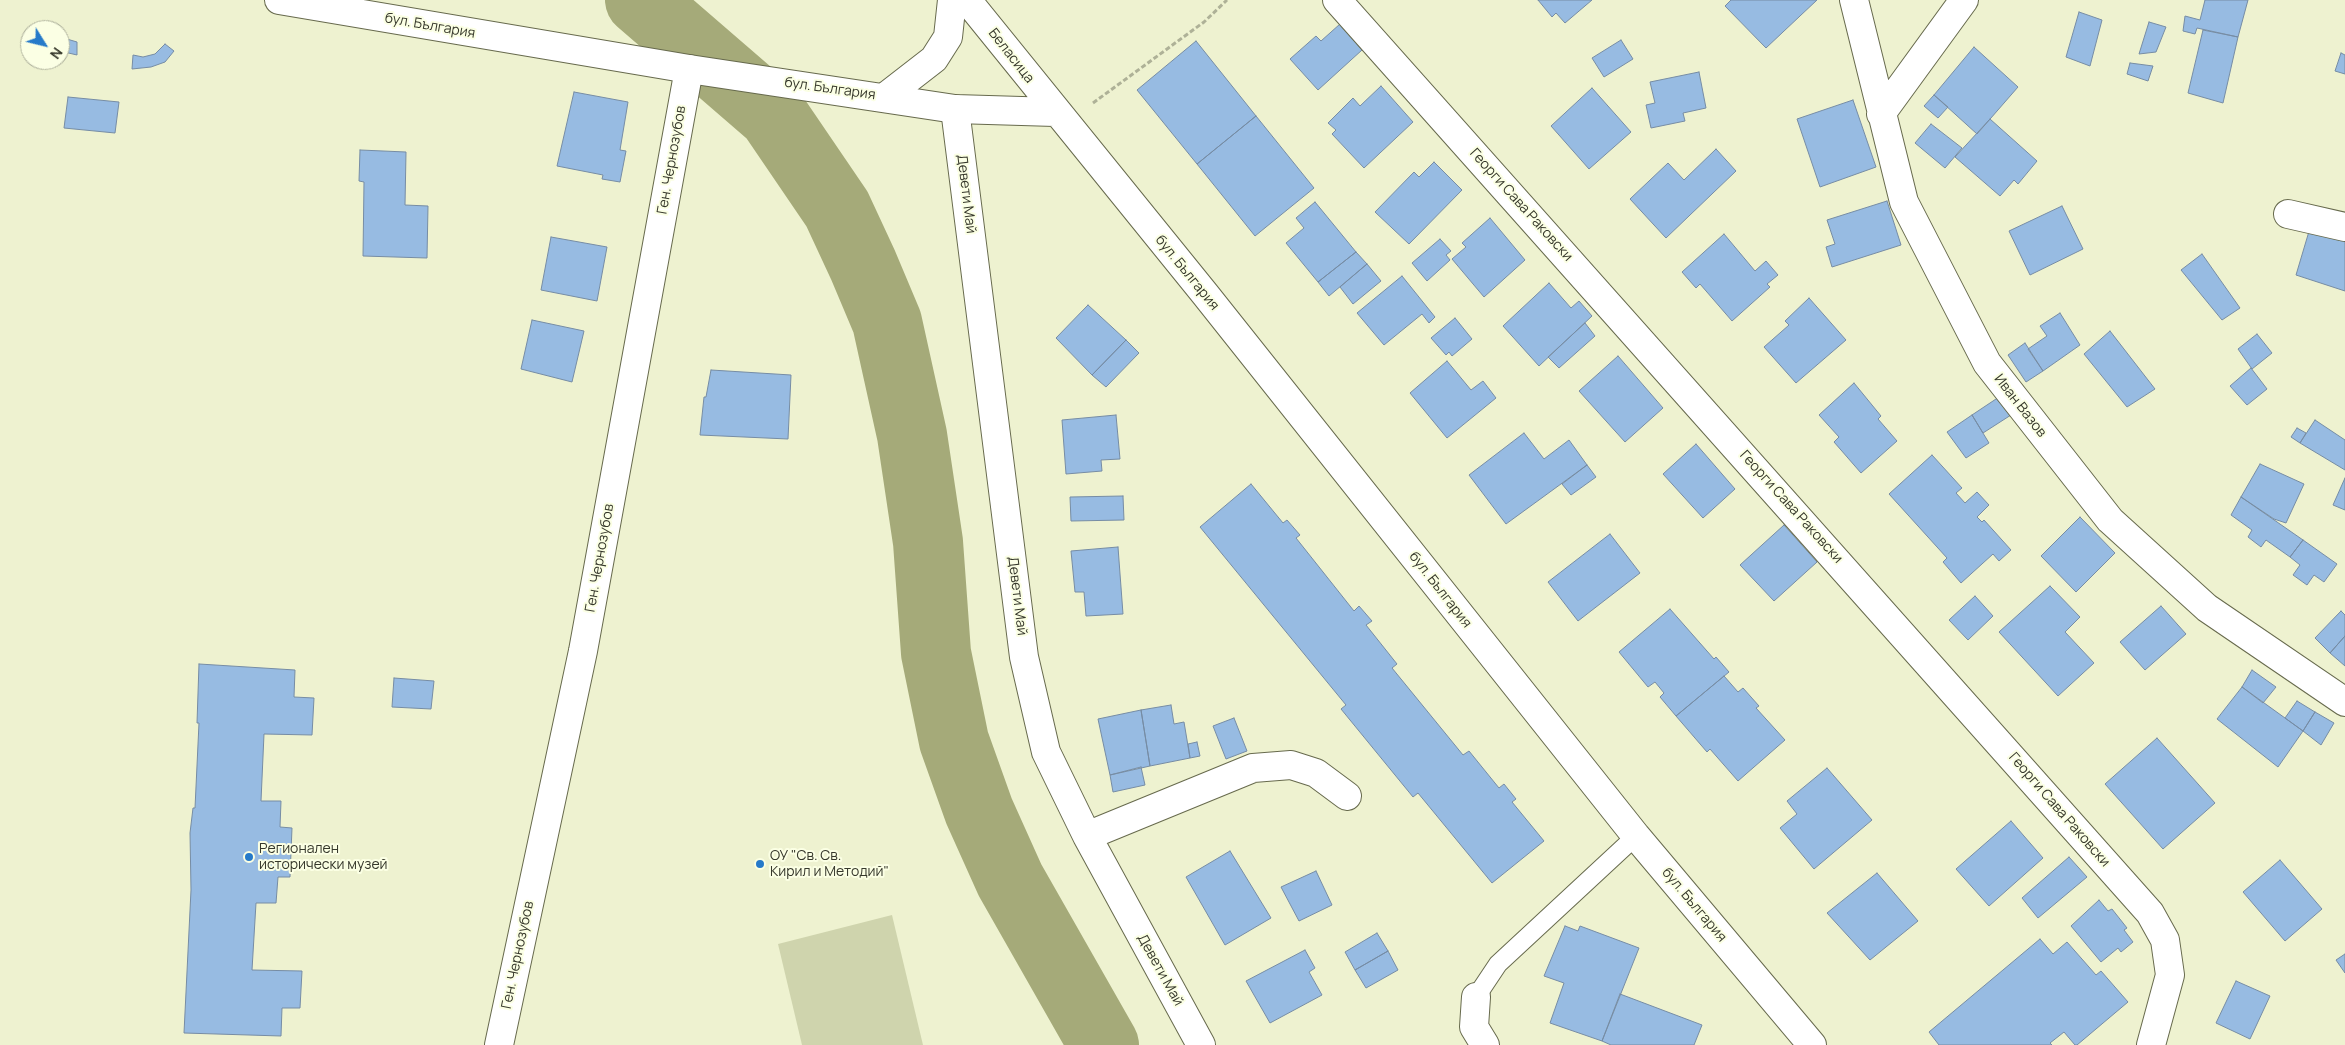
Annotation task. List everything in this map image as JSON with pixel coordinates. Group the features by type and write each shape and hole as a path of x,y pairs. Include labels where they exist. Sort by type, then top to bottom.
{"street":[{"name":"бул. България","path":"279,0 692,69 955,109 1061,118 1211,302 1636,836 1812,1045"},
{"path":"885,97 934,59 948,37 952,0"},
{"name":"Беласица","path":"967,0 1061,118"},
{"name":"Георги Сава Раковски","path":"1337,0 2150,913 2165,940 2170,975 2151,1045"},
{"name":"Иван Вазов","path":"1854,0 1904,202 1987,364 2110,520 2207,608 2345,702"},
{"path":"1881,114 1964,0"},
{"name":"Ген. Чернозубов","path":"499,1045 583,651 692,69"},
{"name":"Девети Май","path":"955,109 1024,657 1046,752 1086,836 1201,1045"},
{"path":"2288,214 2345,227"},
{"path":"1086,836 1253,768 1291,765 1316,773 1347,796"},
{"path":"1476,997 1474,1027 1485,1045"}],"lane":[{"path":"1476,997 1498,964 1636,836"}],"path":[{"path":"1061,118 1204,22 1227,0"}],"green space":[{"path":"892,915 923,1045 802,1045 778,944"}],"building":[{"path":"1538,0 1592,0 1565,23 1556,13 1552,17"},
{"path":"1731,0 1817,0 1766,48 1725,6"},
{"path":"2205,0 2248,0 2238,37 2197,28 2195,34 2183,31 2185,16 2200,20"},
{"path":"2079,12 2102,20 2090,66 2066,57"},
{"path":"2149,22 2166,27 2156,52 2139,54"},
{"path":"1340,24 1362,50 1318,90 1290,59 1316,36 1321,41"},
{"path":"2203,30 2238,37 2223,103 2188,93"},
{"path":"70,40 77,42 77,55 70,53"},
{"path":"1621,40 1633,59 1604,77 1592,58"},
{"path":"1196,41 1256,116 1197,164 1137,90"},
{"path":"165,44 174,51 165,62 151,67 132,69 133,55 143,57 155,54"},
{"path":"1974,47 2018,87 1977,134 1934,95"},
{"path":"2341,53 2345,55 2345,74 2335,71"},
{"path":"2130,63 2153,66 2148,81 2127,74"},
{"path":"1699,72 1706,108 1683,113 1685,121 1651,128 1646,105 1655,103 1650,82"},
{"path":"1381,86 1413,122 1364,168 1332,134 1336,130 1328,123 1353,98 1360,106"},
{"path":"1592,88 1631,132 1589,169 1551,126"},
{"path":"574,92 628,102 620,150 626,151 620,182 602,179 603,175 557,166"},
{"path":"1934,95 1948,107 1938,118 1924,106"},
{"path":"68,97 119,102 115,133 64,128"},
{"path":"1853,100 1876,167 1820,187 1797,119"},
{"path":"1256,116 1314,188 1255,236 1197,164"},
{"path":"1990,119 2037,161 2018,184 2014,180 2000,196 1955,157"},
{"path":"1931,124 1962,148 1945,168 1915,143"},
{"path":"1716,149 1736,171 1666,238 1630,199 1668,163 1684,180"},
{"path":"360,150 406,152 405,205 428,206 427,258 363,256 364,182 359,181"},
{"path":"1434,162 1462,190 1409,244 1375,212 1414,172 1419,177"},
{"path":"1887,201 1901,245 1832,267 1826,247 1835,244 1827,220"},
{"path":"1315,202 1356,252 1318,282 1286,243 1304,228 1296,218"},
{"path":"2062,206 2083,249 2030,275 2009,231"},
{"path":"1490,218 1525,260 1484,297 1452,259 1466,247 1462,243"},
{"path":"2310,228 2345,240 2345,291 2296,275"},
{"path":"1724,234 1755,271 1766,261 1778,275 1767,284 1770,287 1732,321 1700,284 1696,288 1682,272"},
{"path":"551,237 607,247 597,301 541,290"},
{"path":"1440,239 1451,251 1446,255 1450,260 1427,281 1412,263"},
{"path":"1356,252 1367,264 1329,296 1318,282"},
{"path":"2202,254 2240,308 2222,320 2181,270"},
{"path":"1367,264 1381,281 1353,304 1340,287"},
{"path":"1402,276 1435,317 1429,323 1422,314 1384,345 1357,313"},
{"path":"1549,283 1571,308 1579,301 1592,316 1539,366 1503,326"},
{"path":"1809,298 1846,340 1796,383 1764,347 1789,325 1785,321"},
{"path":"1088,305 1126,340 1092,375 1056,338"},
{"path":"2060,313 2080,345 2043,371 2028,349 2047,336 2040,326"},
{"path":"1455,318 1472,339 1452,356 1449,352 1446,355 1431,338"},
{"path":"532,320 584,331 572,382 521,369"},
{"path":"1585,323 1595,336 1559,368 1548,357"},
{"path":"2110,331 2155,389 2127,407 2084,354"},
{"path":"2257,334 2272,353 2252,369 2238,349"},
{"path":"1126,340 1139,353 1106,387 1092,375"},
{"path":"2025,343 2043,371 2026,382 2008,355"},
{"path":"1618,356 1663,408 1625,442 1579,391"},
{"path":"1447,361 1471,390 1483,381 1496,398 1447,438 1410,393"},
{"path":"2251,368 2267,389 2247,405 2230,386"},
{"path":"711,370 791,375 788,439 700,435 704,397 706,397"},
{"path":"1854,383 1881,416 1878,419 1897,441 1861,473 1834,442 1839,437 1819,415"},
{"path":"1999,397 2011,415 1983,433 1972,415"},
{"path":"1116,415 1120,459 1101,460 1102,471 1066,474 1062,420"},
{"path":"1972,415 1989,443 1966,458 1947,432"},
{"path":"2315,420 2345,440 2345,470 2300,443"},
{"path":"2297,428 2306,433 2300,443 2291,437"},
{"path":"1524,433 1544,459 1569,440 1587,465 1506,524 1469,475"},
{"path":"1696,444 1735,489 1703,518 1663,474"},
{"path":"1932,455 1962,488 1956,493 1965,503 1977,492 1989,505 1977,517 1982,522 1984,520 2011,550 1999,561 1993,554 1961,583 1943,562 1947,558 1889,494"},
{"path":"2260,464 2304,484 2286,523 2274,519 2241,497"},
{"path":"1587,465 1596,477 1571,495 1562,484"},
{"path":"2345,478 2345,510 2333,505"},
{"path":"1251,484 1283,523 1287,520 1300,535 1296,538 1354,611 1359,606 1372,621 1366,625 1397,664 1392,668 1463,755 1469,751 1499,788 1504,784 1516,799 1512,802 1544,841 1492,883 1418,793 1413,797 1341,709 1346,705 1200,527"},
{"path":"1123,496 1124,520 1071,521 1070,497"},
{"path":"2241,497 2303,540 2290,557 2266,540 2261,547 2248,537 2252,530 2231,515"},
{"path":"2080,517 2115,553 2076,592 2041,556"},
{"path":"1784,525 1817,562 1774,601 1740,565"},
{"path":"1610,534 1640,573 1578,621 1548,582"},
{"path":"2303,540 2337,564 2324,582 2314,575 2307,585 2293,575 2300,565 2290,557"},
{"path":"1118,547 1123,614 1086,616 1084,592 1075,592 1071,551"},
{"path":"2050,586 2080,617 2065,632 2094,663 2058,696 1999,632"},
{"path":"1975,596 1993,616 1968,640 1949,620"},
{"path":"2161,606 2186,634 2145,670 2120,642"},
{"path":"1670,609 1714,659 1716,657 1729,672 1676,716 1660,697 1664,693 1655,682 1648,687 1619,652"},
{"path":"2341,611 2345,615 2345,636 2330,653 2315,638"},
{"path":"2345,636 2345,666 2330,653"},
{"path":"199,664 295,670 294,697 314,698 312,735 264,734 261,801 281,801 280,827 292,828 290,877 278,877 276,903 256,903 252,970 302,971 300,1008 282,1008 281,1036 184,1033 191,890 190,833 193,808 195,808 199,723 197,723"},
{"path":"2252,670 2276,687 2263,703 2242,687"},
{"path":"1724,676 1738,692 1743,688 1759,706 1756,708 1785,740 1738,781 1710,749 1707,752 1676,716"},
{"path":"394,678 434,681 431,709 392,707"},
{"path":"2242,687 2303,731 2278,767 2217,719"},
{"path":"2297,701 2315,712 2303,731 2285,718"},
{"path":"1171,705 1174,724 1184,722 1190,758 1150,766 1141,710"},
{"path":"1141,710 1150,766 1110,775 1098,719"},
{"path":"2315,712 2334,723 2321,745 2303,731"},
{"path":"1234,718 1247,751 1226,759 1213,726"},
{"path":"2157,738 2215,803 2163,849 2105,784"},
{"path":"1197,742 1200,756 1190,758 1188,744"},
{"path":"1141,767 1145,785 1113,792 1110,775"},
{"path":"1827,768 1872,820 1814,869 1780,828 1797,814 1787,801"},
{"path":"2011,821 2043,858 1989,906 1956,869"},
{"path":"1230,851 1271,918 1225,945 1186,877"},
{"path":"2069,857 2087,877 2038,918 2022,898"},
{"path":"2280,860 2322,909 2285,941 2243,892"},
{"path":"1316,871 1332,905 1299,921 1281,887"},
{"path":"1877,873 1918,921 1870,960 1827,913"},
{"path":"2099,900 2108,911 2112,909 2127,928 2124,930 2133,942 2121,952 2118,948 2101,962 2071,926"},
{"path":"1565,926 1578,931 1580,926 1639,948 1602,1041 1550,1023 1564,983 1544,976"},
{"path":"1377,933 1388,951 1355,970 1345,952"},
{"path":"2040,939 2053,954 2067,942 2096,975 2101,971 2128,1002 2077,1045 2064,1032 2050,1043 2052,1045 1939,1045 1929,1032"},
{"path":"1305,950 1315,968 1309,972 1322,995 1270,1023 1246,981"},
{"path":"1388,951 1398,970 1366,988 1355,970"},
{"path":"2345,954 2345,973 2336,960"},
{"path":"2236,981 2270,996 2250,1039 2216,1023"},
{"path":"1620,994 1702,1025 1694,1045 1611,1045 1602,1041"}],"waterway":[{"path":"640,0 773,115 837,209 863,265 887,322 912,435 928,542 936,653 954,741 979,811 1010,880 1104,1045"}],"place":[{"name":"Регионален исторически музей","path":"249,857"},
{"name":"ОУ \"Св. Св. Кирил и Методий\"","path":"760,864"}]}
